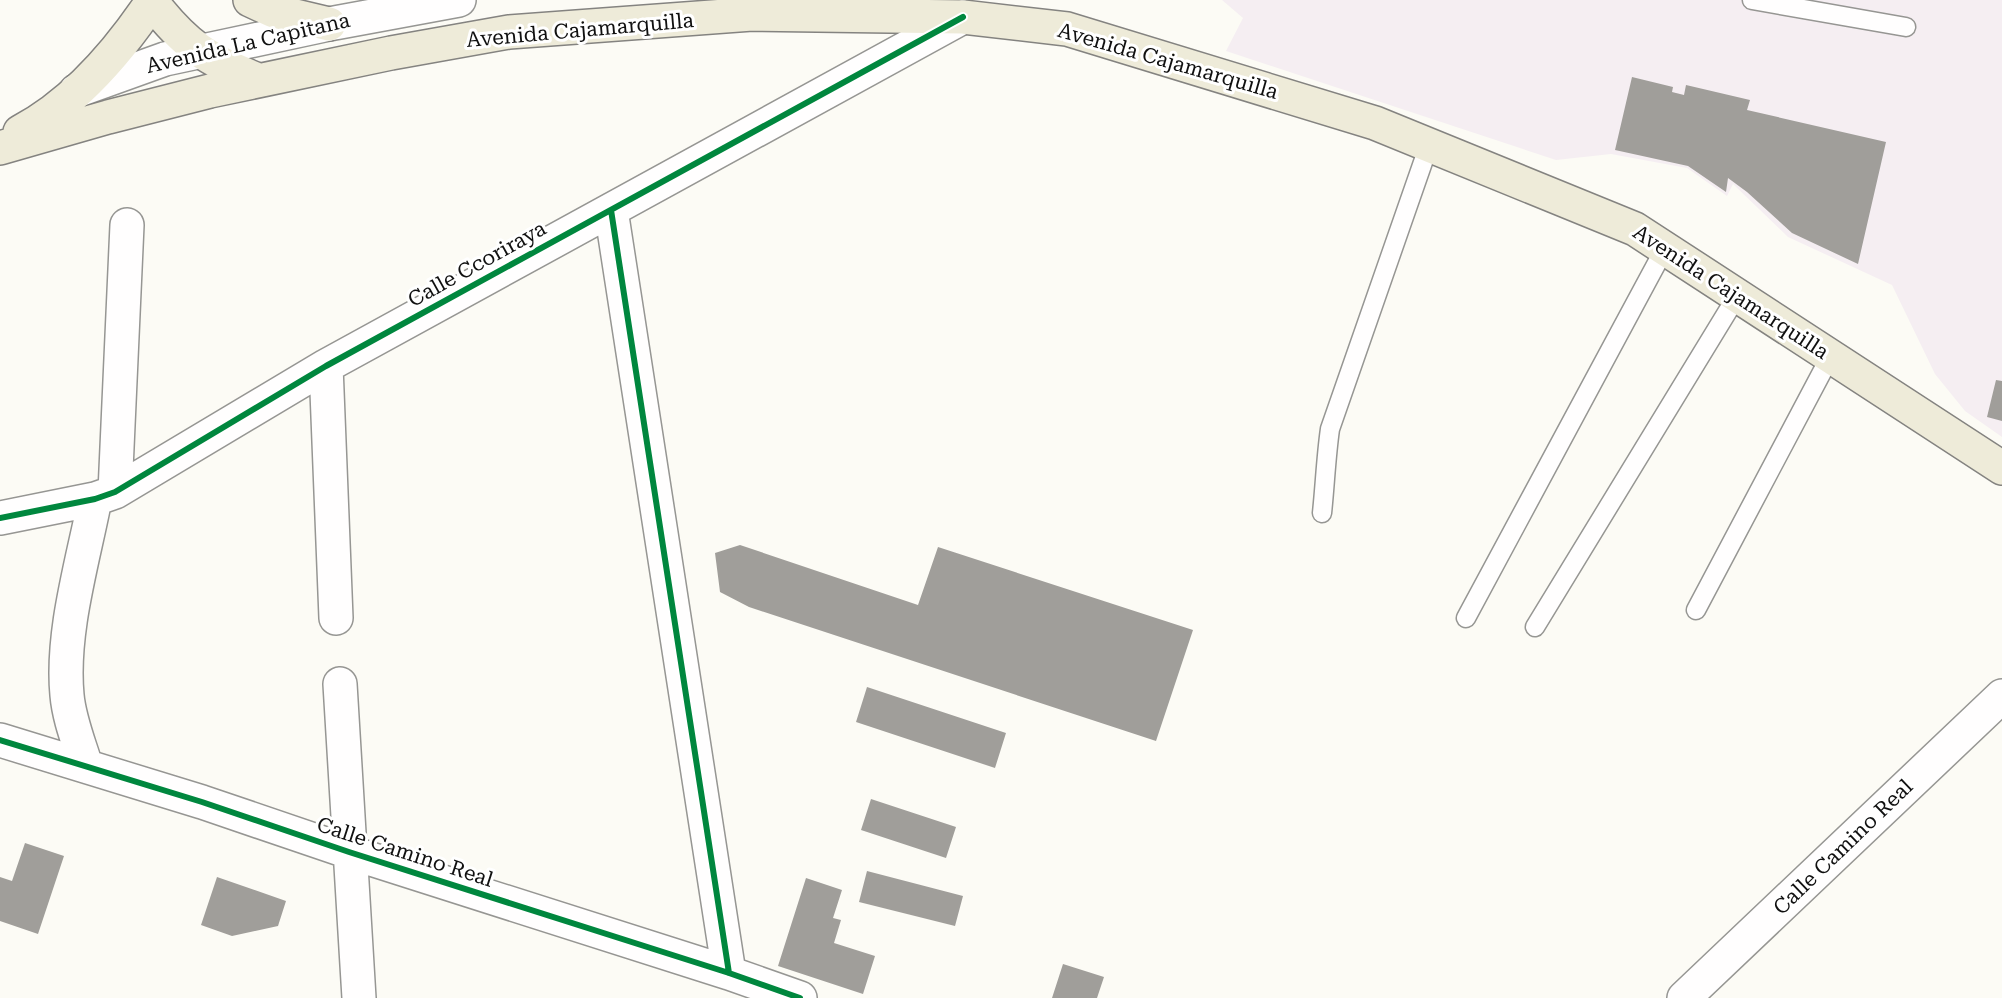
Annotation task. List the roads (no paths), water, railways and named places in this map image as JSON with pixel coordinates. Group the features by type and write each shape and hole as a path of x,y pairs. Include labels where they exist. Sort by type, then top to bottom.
{"main road":[{"path":"250,0 281,13 329,24"},
{"path":"0,143 29,128 76,91 104,64 153,1 179,35 199,52 224,66 258,80"},
{"name":"Avenida Cajamarquilla","path":"0,148 119,114 258,80 509,32 752,15 963,17 1067,29 1375,123 1635,228 2002,468"},
{"path":"0,117 76,91"}],"street":[{"name":"Avenida La Capitana","path":"76,91 155,62 329,24 459,0"},
{"name":"Calle Ccoriraya","path":"0,518 105,496 326,366 963,17"},
{"path":"611,210 729,973"},
{"path":"86,766 67,697 65,662 68,633 105,496 127,225"},
{"path":"326,366 336,618"},
{"path":"340,684 359,998"},
{"name":"Calle Camino Real","path":"1684,998 2002,696"},
{"name":"Calle Camino Real","path":"0,740 202,802 800,998"}],"lane":[{"path":"1752,0 1906,27"},
{"path":"1322,513 1330,429 1429,145"},
{"path":"1466,618 1665,248"},
{"path":"1535,627 1737,296"},
{"path":"1696,610 1830,357"}]}
